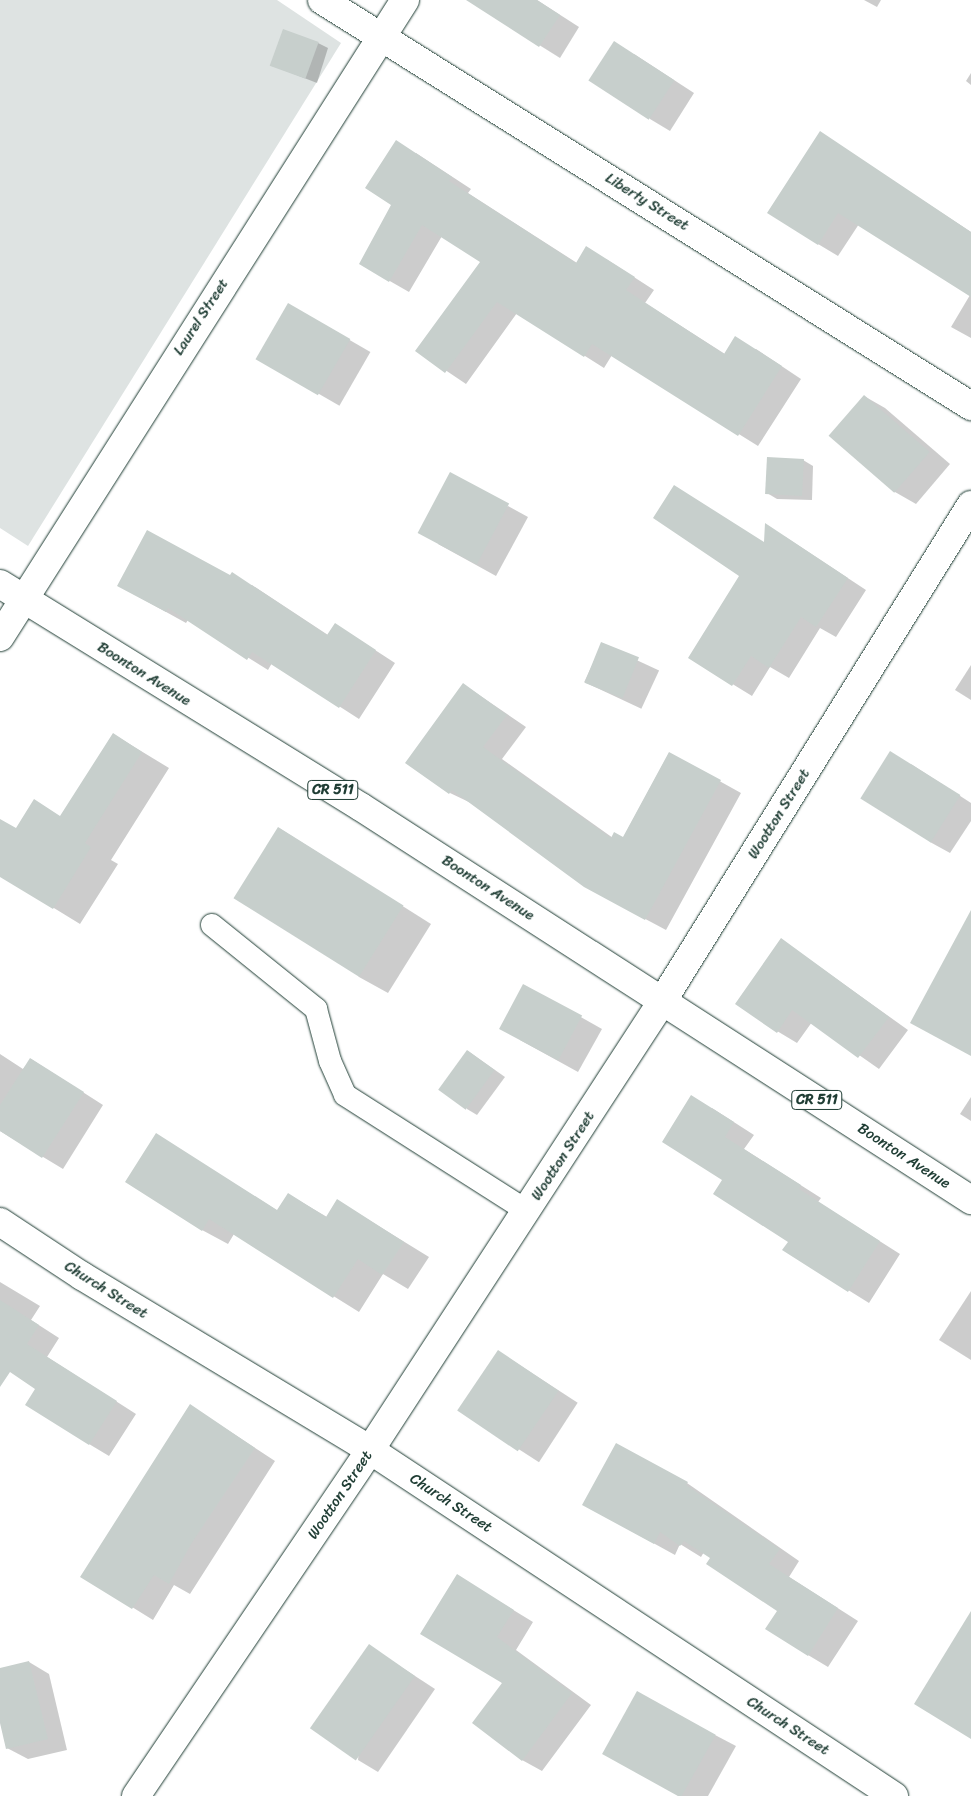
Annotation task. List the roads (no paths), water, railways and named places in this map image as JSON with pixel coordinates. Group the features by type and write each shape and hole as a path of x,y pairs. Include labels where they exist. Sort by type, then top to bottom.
{"street":[{"name":"Liberty Street","path":"322,0 971,406"},
{"name":"Laurel Street","path":"0,637 405,0"},
{"name":"Wootton Street","path":"136,1796 370,1450 527,1211 663,1000 971,504"},
{"name":"Boonton Avenue","path":"0,584 353,802 971,1200"},
{"name":"Church Street","path":"0,1222 82,1276 370,1450 894,1796"}],"lane":[{"path":"212,924 316,1008 330,1061 345,1095 527,1211"}]}
